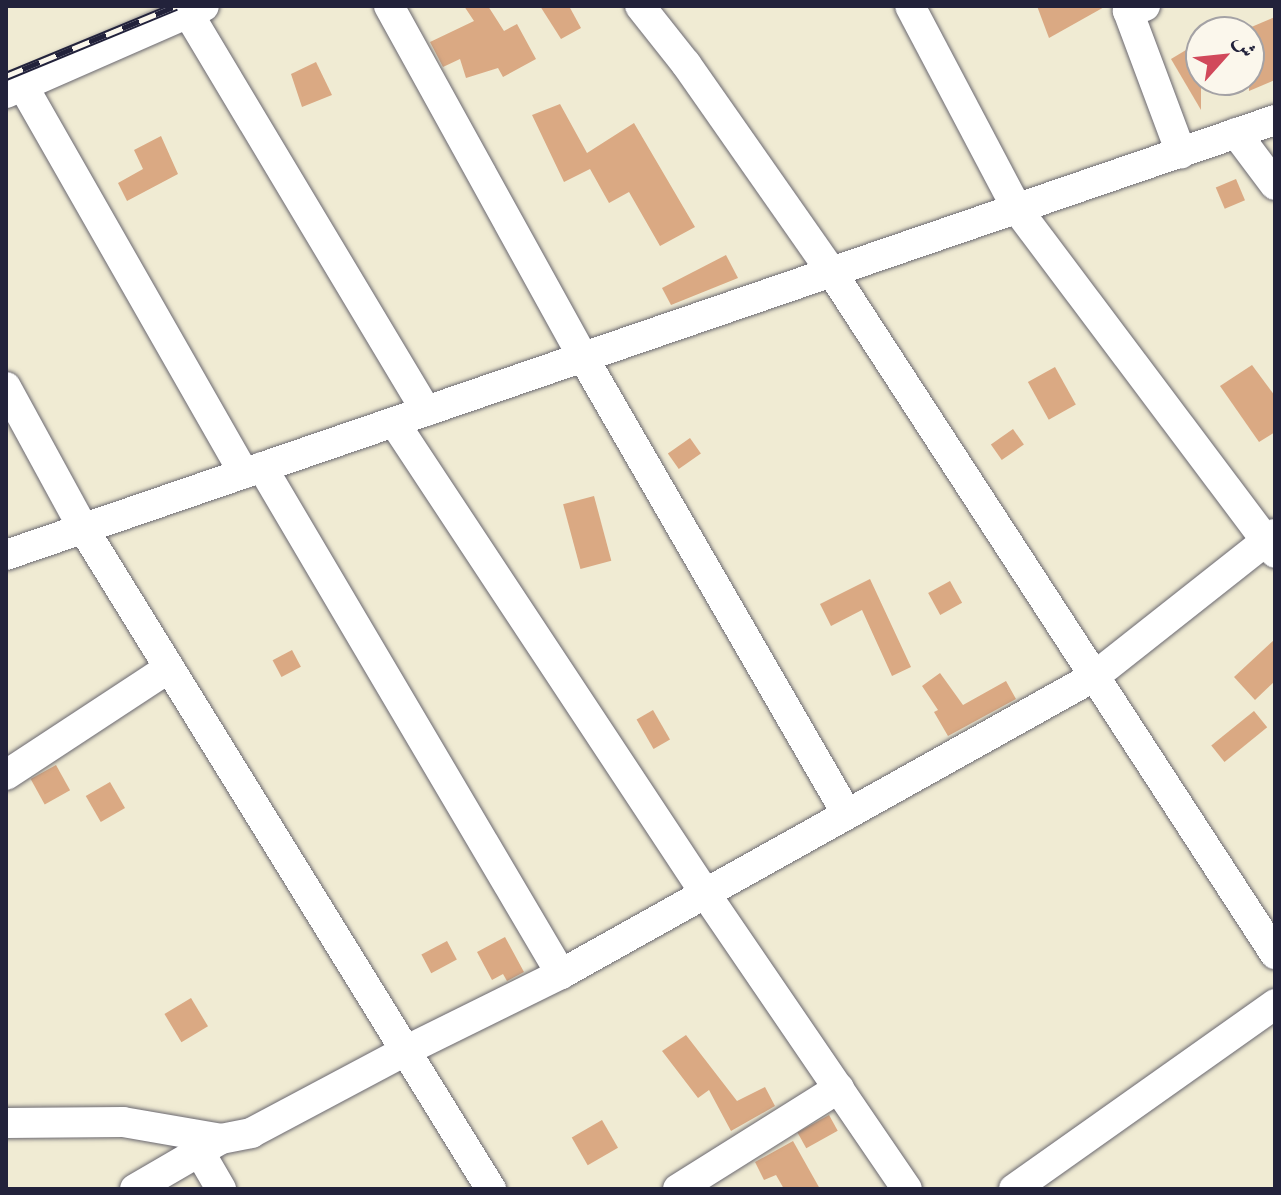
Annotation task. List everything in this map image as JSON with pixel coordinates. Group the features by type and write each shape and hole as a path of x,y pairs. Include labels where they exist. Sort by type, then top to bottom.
{"street":[{"path":"389,6 583,357 847,814"},
{"path":"640,6 686,64 831,271 1275,954"},
{"path":"135,1189 210,1145 251,1133 405,1051 561,974 1095,676 1272,542 1017,209 910,6"},
{"path":"1132,8 1181,153"},
{"path":"426,411 196,9 14,90 253,470 561,974"},
{"path":"6,555 1275,120"},
{"path":"1236,133 1275,185"},
{"path":"6,387 83,528 491,1189"},
{"path":"394,422 705,893 907,1189"},
{"path":"6,775 169,668"},
{"path":"1014,1189 1275,1004"},
{"path":"678,1189 839,1088"},
{"path":"6,1123 123,1122 210,1145"},
{"path":"210,1145 221,1189"}],"building":[{"path":"464,6 488,6 504,31 517,24 536,59 503,77 498,68 466,78 460,59 443,67 430,42 474,21"},
{"path":"540,6 569,6 581,28 561,39"},
{"path":"1037,6 1106,6 1049,38"},
{"path":"1275,17 1275,80 1265,84 1265,21"},
{"path":"1185,51 1185,83 1171,59"},
{"path":"316,62 332,95 302,107 291,74"},
{"path":"1193,96 1201,96 1201,110"},
{"path":"560,104 587,153 634,123 695,227 660,246 629,192 609,203 590,169 564,182 532,115"},
{"path":"161,136 178,174 127,201 118,183 143,169 134,150"},
{"path":"1236,179 1245,200 1225,209 1216,188"},
{"path":"726,255 738,278 671,305 662,288"},
{"path":"1252,365 1275,396 1275,432 1259,442 1220,386"},
{"path":"1055,367 1076,405 1049,420 1028,382"},
{"path":"1013,429 1024,445 1002,460 991,444"},
{"path":"690,438 701,454 679,469 668,453"},
{"path":"594,496 611,561 580,569 563,504"},
{"path":"870,579 911,667 892,676 862,610 831,626 820,604"},
{"path":"950,581 962,603 940,615 928,593"},
{"path":"1275,639 1275,681 1255,700 1234,677"},
{"path":"292,650 301,667 281,677 273,660"},
{"path":"940,673 963,705 1006,681 1016,699 948,736 934,712 938,710 922,686"},
{"path":"653,710 670,739 654,749 637,720"},
{"path":"1254,711 1267,727 1224,762 1211,746"},
{"path":"56,765 70,790 45,804 31,779"},
{"path":"110,782 125,808 101,822 86,796"},
{"path":"505,937 524,972 507,981 503,974 492,980 477,952"},
{"path":"447,941 457,960 431,973 421,955"},
{"path":"191,998 208,1026 181,1042 164,1014"},
{"path":"686,1035 737,1101 765,1087 775,1106 731,1131 709,1090 698,1098 662,1051"},
{"path":"829,1115 838,1131 806,1148 798,1132"},
{"path":"602,1120 618,1148 588,1165 572,1138"},
{"path":"793,1141 820,1189 784,1189 776,1175 764,1180 755,1162"}],"railway":[{"path":"6,76 176,6"}]}
